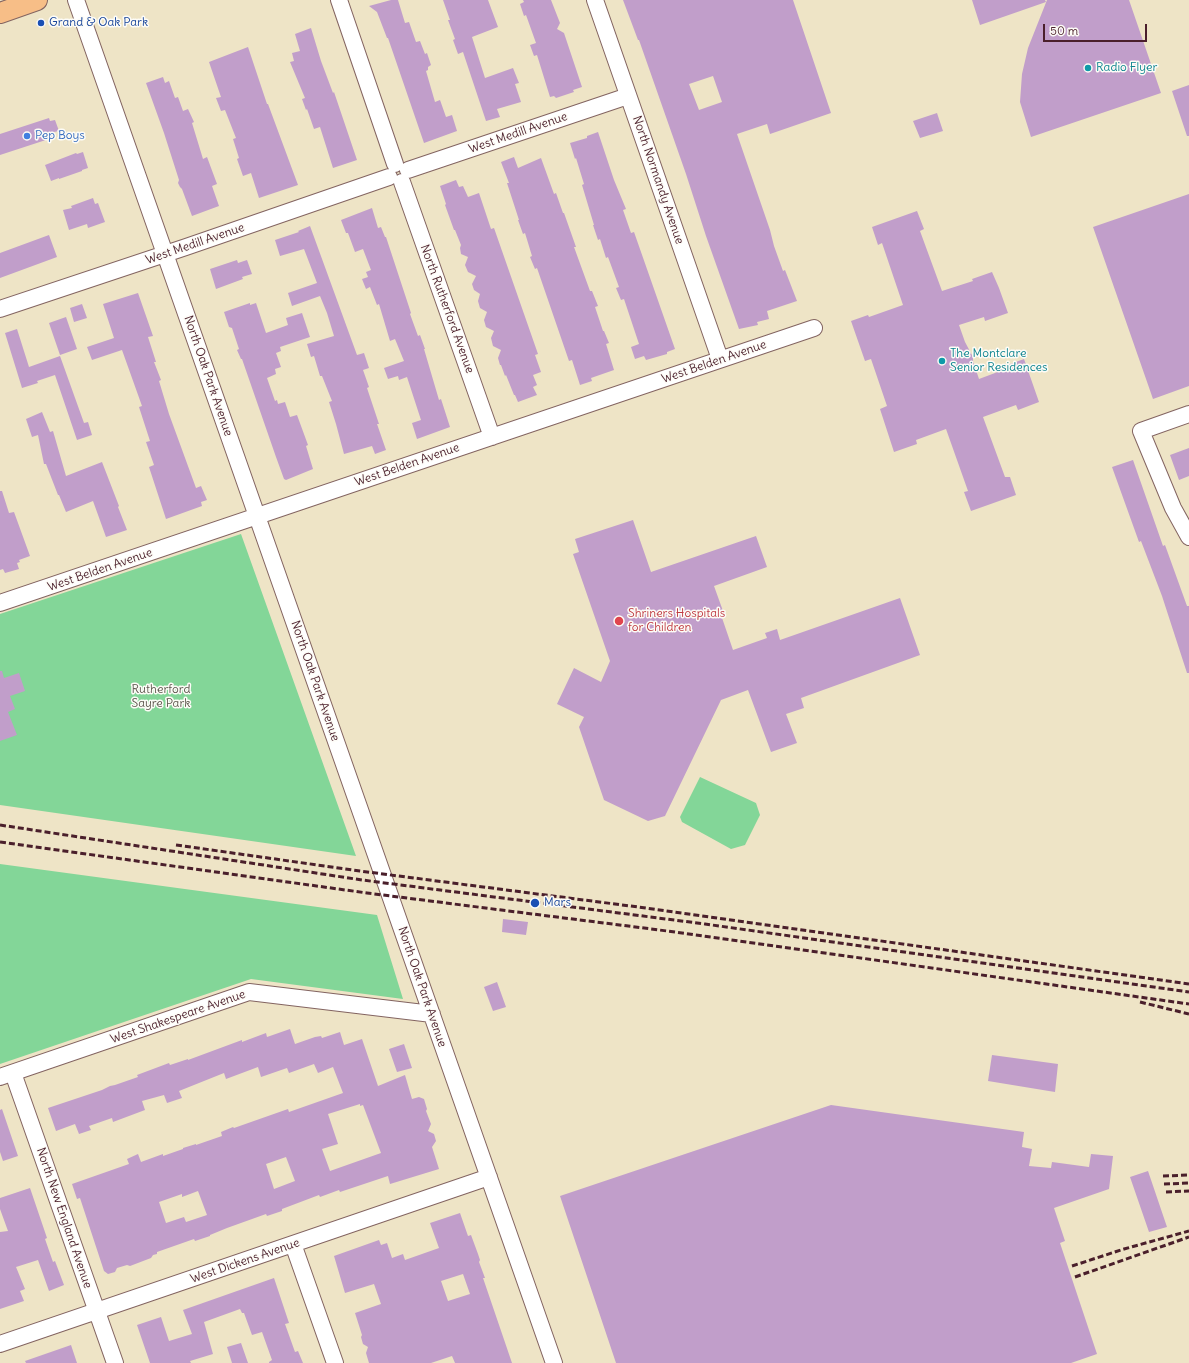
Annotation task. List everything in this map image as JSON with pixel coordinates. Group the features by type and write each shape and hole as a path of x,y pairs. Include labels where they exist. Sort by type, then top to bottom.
{"main road":[{"path":"0,12 37,0"}],"street":[{"name":"North Oak Park Avenue","path":"76,0 554,1363"},
{"name":"North Rutherford Avenue","path":"339,0 398,173 492,437"},
{"name":"North Normandy Avenue","path":"595,0 720,360"},
{"name":"West Medill Avenue","path":"0,309 628,96"},
{"name":"West Belden Avenue","path":"0,604 814,328"},
{"path":"1189,414 1141,431 1173,508 1189,537"},
{"name":"West Shakespeare Avenue","path":"7,1075 248,992 432,1014"},
{"name":"North New England Avenue","path":"7,1075 97,1311 115,1363"},
{"name":"West Dickens Avenue","path":"0,1344 489,1176"},
{"path":"293,1244 335,1363"}],"green space":[{"name":"Rutherford Sayre Park","path":"241,534 356,856 0,805 0,614"},
{"path":"700,777 756,803 760,815 745,845 731,849 682,822 680,817"},
{"path":"0,864 377,915 403,999 251,979 0,1064"}],"building":[{"path":"391,0 398,0 405,23 409,22 416,42 420,41 425,54 427,53 431,65 426,71 435,102 440,100 446,117 452,115 457,131 424,143 388,38 377,12 369,6"},
{"path":"443,0 488,0 498,27 472,37 485,78 513,68 519,83 515,84 521,102 497,109 500,117 486,121 463,52 458,54 453,40 455,39"},
{"path":"523,0 551,0 560,23 557,29 564,33 582,87 573,90 574,92 556,98 554,96 550,97 537,55 534,56 530,45 536,43 526,15 524,16 520,4 524,2"},
{"path":"623,0 793,0 831,113 770,134 767,124 737,134 770,230 774,246 783,271 785,270 797,301 767,311 769,319 757,322 758,325 739,329","holes":["713,76 722,102 699,110 689,84"]},
{"path":"972,0 1045,0 1046,2 980,25"},
{"name":"Radio Flyer","path":"1047,0 1129,0 1161,93 1031,137 1020,102 1022,74 1028,48"},
{"path":"311,28 321,61 333,93 334,92 357,160 333,168 320,127 314,129 302,99 305,98 290,62 294,61 292,53 300,51 295,34"},
{"path":"248,47 267,104 298,185 259,198 251,173 243,176 237,159 239,158 233,139 236,138 225,110 221,111 216,98 221,97 209,62"},
{"path":"163,77 165,83 169,81 175,98 178,97 183,111 188,109 194,122 192,123 203,159 207,157 217,184 212,186 219,206 192,216 182,189 178,183 179,180 164,133 146,83"},
{"path":"1189,85 1189,136 1187,136 1172,91"},
{"path":"937,113 943,131 920,138 913,121"},
{"name":"Pep Boys","path":"49,118 50,121 55,120 59,131 54,132 55,137 0,155 0,134"},
{"path":"598,132 614,180 626,209 623,210 631,233 634,232 675,349 667,352 667,354 646,360 644,356 635,359 631,347 639,344 624,299 621,300 616,288 619,287 608,257 606,258 600,239 598,240 582,185 584,184 570,143 587,138 587,136"},
{"path":"83,152 88,168 51,181 45,165 76,153"},
{"path":"514,157 518,168 541,158 554,194 556,193 564,213 576,247 574,247 590,291 592,291 598,306 595,307 603,331 609,343 606,344 614,370 591,378 592,381 580,385 572,360 569,361 537,268 535,269 530,257 532,256 525,233 523,234 507,183 509,183 501,162"},
{"path":"456,180 459,187 463,186 468,197 479,193 491,229 494,228 538,354 535,355 541,372 533,375 537,385 533,387 537,395 518,402 500,365 498,358 501,350 493,346 491,338 494,331 486,327 484,320 487,312 480,308 478,301 480,294 474,290 472,284 476,276 468,272 465,265 468,257 461,254 461,245 445,205 446,204 440,186"},
{"path":"1189,194 1189,386 1153,399 1093,227"},
{"path":"93,198 95,204 98,203 105,222 88,228 87,224 69,230 63,210 72,208 71,206"},
{"path":"372,208 378,228 381,227 386,237 411,313 410,314 418,336 420,335 425,349 439,400 441,399 450,427 417,439 412,423 421,420 407,377 399,380 398,376 388,379 384,368 404,361 395,339 390,341 379,304 377,305 370,287 366,289 362,279 368,277 366,272 371,270 363,249 355,252 348,233 346,233 341,220"},
{"name":"The Montclare Senior Residences","path":"917,211 924,229 920,231 942,291 973,281 972,279 992,272 999,288 1008,313 985,321 984,317 959,325 965,342 973,357 979,379 1003,370 1002,367 1024,359 1039,402 1018,410 1016,405 983,417 1005,477 1010,477 1016,495 971,511 964,492 968,491 946,429 916,440 917,444 894,452 880,409 887,406 871,359 865,361 851,321 868,315 869,317 903,305 882,243 878,245 872,227"},
{"path":"310,226 357,355 364,353 369,368 363,370 369,387 367,388 379,424 377,424 386,450 375,454 372,446 344,454 329,402 332,401 322,376 320,376 314,356 311,357 307,344 334,336 327,313 320,296 292,306 288,293 317,283 304,249 280,256 275,240 299,232 298,231"},
{"path":"49,235 57,257 0,278 0,253"},
{"path":"237,260 238,263 247,260 252,274 216,289 210,269"},
{"path":"138,293 153,336 148,337 156,362 154,362 161,380 159,381 169,414 196,488 201,486 207,500 201,502 202,506 166,519 149,467 154,465 146,442 150,441 139,407 142,406 122,350 92,360 87,347 114,338 103,304"},
{"path":"250,303 250,305 256,303 266,333 288,325 286,318 302,313 310,337 280,347 281,351 276,353 281,367 275,369 276,374 267,378 275,401 277,400 278,404 285,402 290,417 297,415 308,445 306,446 313,469 286,480 284,479 242,359 237,350 239,349 232,328 229,327 224,312"},
{"path":"82,304 87,318 74,322 70,308"},
{"path":"66,317 77,349 60,355 49,323"},
{"path":"17,329 29,367 60,356 84,423 88,422 92,435 77,440 55,375 37,381 38,383 22,388 5,333"},
{"path":"42,412 50,432 53,431 66,476 102,462 127,530 106,537 93,501 66,512 46,464 44,464 38,435 32,437 26,419"},
{"path":"1189,448 1189,476 1179,480 1170,455"},
{"path":"1133,460 1163,546 1165,545 1187,606 1189,606 1189,673 1187,673 1162,596 1141,541 1139,542 1112,467"},
{"path":"0,491 2,491 9,513 14,512 30,556 19,560 20,562 17,563 19,569 5,573 3,569 0,570"},
{"path":"633,520 651,572 756,536 767,567 714,586 723,611 720,612 733,650 767,638 765,633 777,629 780,640 900,598 920,655 801,698 804,708 786,714 797,743 771,752 748,690 721,700 665,816 648,821 604,800 579,727 584,717 557,704 574,668 601,682 610,661 573,554 579,552 575,539"},
{"path":"0,671 2,671 4,678 19,673 25,691 10,696 15,709 8,712 17,735 0,741"},
{"path":"503,919 528,922 526,935 502,932"},
{"path":"497,982 506,1007 493,1011 484,987"},
{"path":"290,1029 295,1044 315,1037 321,1036 322,1038 340,1032 344,1045 362,1039 378,1086 405,1075 412,1099 419,1097 424,1099 427,1109 426,1111 431,1124 428,1131 434,1134 436,1141 432,1147 439,1169 390,1184 388,1176 340,1192 339,1190 320,1197 319,1195 282,1209 282,1211 267,1216 266,1214 227,1228 210,1236 195,1241 194,1239 157,1252 157,1254 153,1255 151,1258 130,1266 127,1265 117,1268 115,1272 108,1274 104,1271 80,1198 77,1199 72,1184 129,1164 127,1159 138,1154 141,1162 163,1154 163,1156 222,1136 221,1132 233,1127 234,1128 288,1109 289,1112 343,1093 333,1067 318,1073 314,1064 289,1073 287,1068 261,1077 258,1067 226,1079 224,1073 179,1091 182,1098 167,1103 164,1095 142,1101 145,1110 113,1122 112,1118 89,1126 91,1130 79,1134 75,1124 56,1131 48,1108 138,1077 137,1075 169,1063 170,1065 188,1060 242,1040 242,1042 266,1033 267,1037","holes":["360,1104 360,1106 363,1105 381,1153 330,1171 322,1149 338,1144 328,1114","286,1157 295,1181 274,1189 266,1164","198,1191 207,1215 186,1222 184,1217 166,1223 159,1202 182,1194 182,1197"]},
{"path":"404,1044 412,1068 397,1072 389,1049"},
{"path":"992,1055 1058,1064 1055,1092 988,1081"},
{"path":"831,1105 1024,1132 1022,1147 1032,1149 1029,1166 1051,1168 1052,1162 1089,1167 1091,1154 1113,1156 1109,1189 1054,1208 1065,1241 1060,1243 1097,1354 1071,1363 616,1363 560,1196"},
{"path":"2,1109 18,1156 3,1161 0,1152 0,1110"},
{"path":"1148,1171 1167,1227 1149,1232 1130,1177"},
{"path":"30,1188 47,1238 45,1239 53,1262 55,1261 64,1285 49,1291 38,1260 16,1267 25,1289 20,1291 24,1301 0,1309 0,1232 8,1231 0,1209 0,1198"},
{"path":"460,1213 468,1236 471,1235 478,1254 480,1260 479,1262 485,1278 483,1278 512,1363 455,1363 452,1356 431,1363 369,1363 366,1353 368,1347 363,1344 361,1337 362,1335 355,1313 381,1304 374,1284 345,1293 334,1256 379,1240 381,1245 387,1243 392,1258 403,1254 405,1260 439,1248 430,1223","holes":["463,1274 470,1294 448,1301 441,1281"]},
{"path":"274,1278 289,1323 285,1324 295,1352 298,1351 303,1363 269,1363 272,1360 262,1332 252,1335 244,1313 242,1313 240,1309 204,1322 213,1354 190,1361 191,1363 150,1363 137,1325 161,1317 169,1341 192,1334 183,1310"},
{"path":"241,1343 248,1363 232,1363 227,1347"},
{"path":"71,1345 77,1363 26,1363 25,1361"}],"railway":[{"path":"0,825 362,880 705,924 1189,992"},
{"path":"0,842 367,893 675,932 1189,1004"},
{"path":"176,845 360,871 638,907 1189,984"},
{"path":"1140,1002 1189,1014"},
{"path":"1163,1176 1189,1175"},
{"path":"1164,1184 1189,1183"},
{"path":"1166,1192 1189,1191"},
{"path":"1072,1266 1124,1249 1189,1231"},
{"path":"1075,1277 1189,1237"}],"place":[{"name":"Grand & Oak Park","path":"41,23"},
{"name":"Radio Flyer","path":"1088,68"},
{"name":"Pep Boys","path":"27,136"},
{"name":"The Montclare Senior Residences","path":"942,361"},
{"name":"Shriners Hospitals for Children","path":"619,621"},
{"name":"Mars","path":"535,903"}]}
